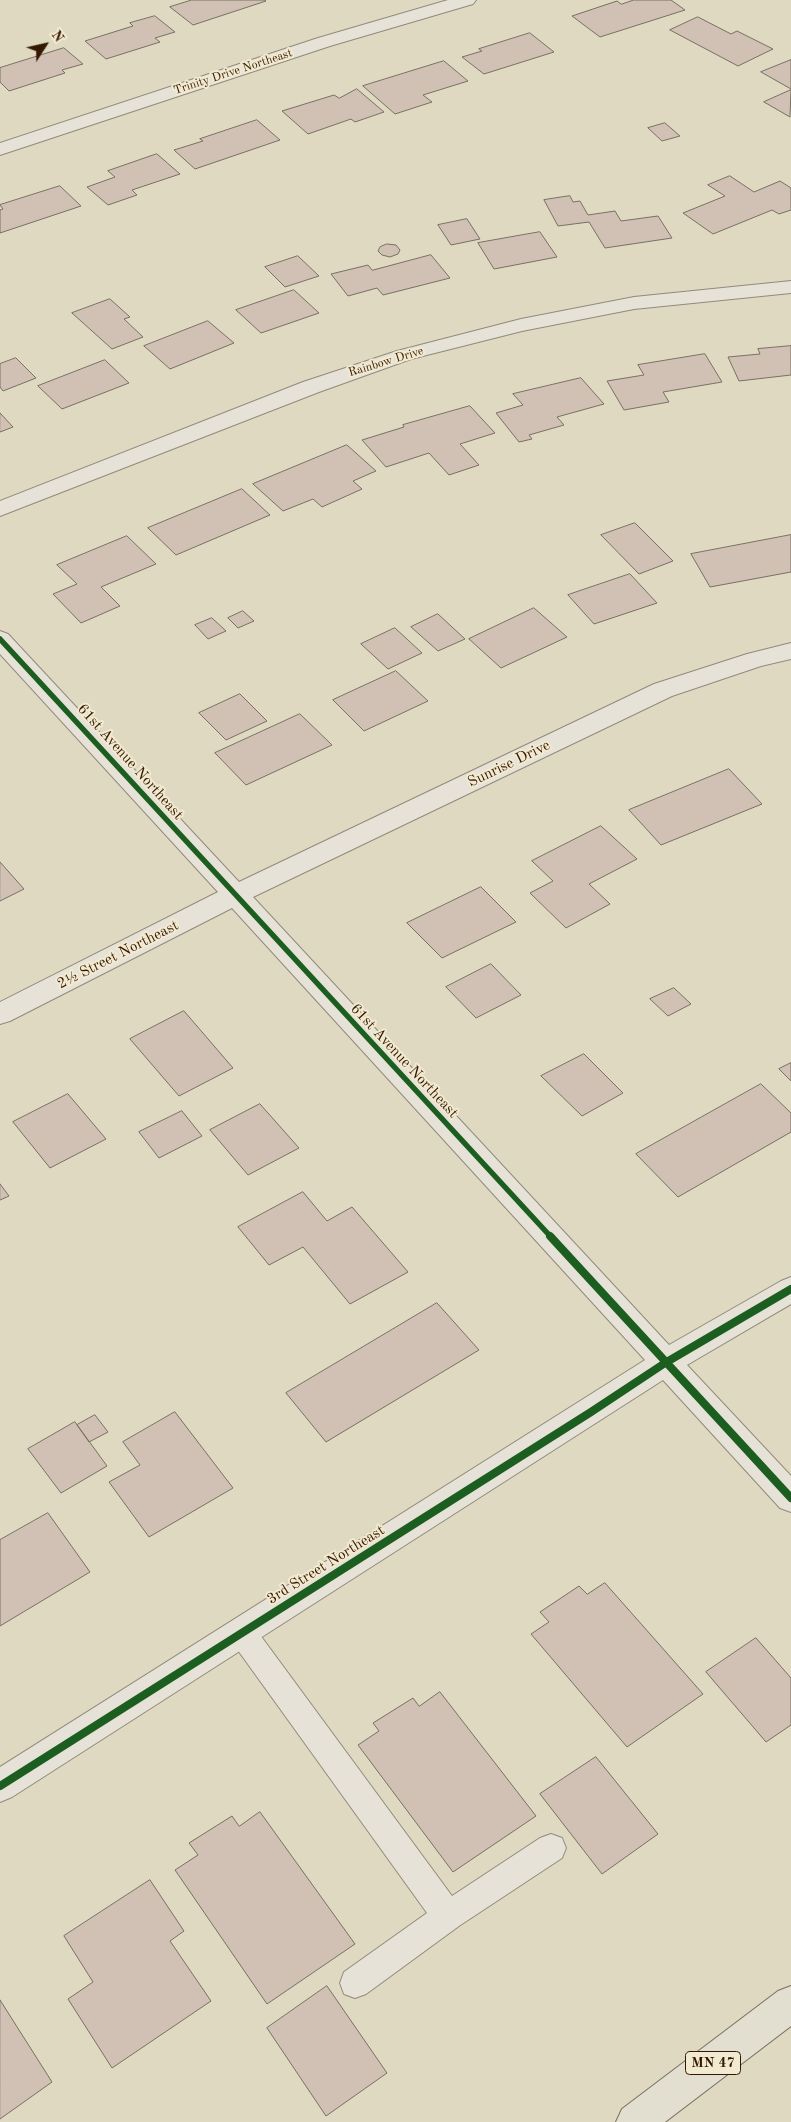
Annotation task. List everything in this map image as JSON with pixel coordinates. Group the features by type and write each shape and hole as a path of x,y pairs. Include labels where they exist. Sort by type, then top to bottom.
{"main road":[{"name":"MN 47","path":"636,2122 791,2004"}],"street":[{"name":"Trinity Drive Northeast","path":"0,149 324,42 467,0"},
{"name":"Rainbow Drive","path":"0,509 302,390 404,355 521,325 634,303 791,287"},
{"name":"61st Avenue Northeast","path":"0,639 791,1498"},
{"name":"Sunrise Drive","path":"235,895 663,690 755,660 791,651"},
{"name":"2½ Street Northeast","path":"0,1014 235,895"},
{"name":"3rd Street Northeast","path":"0,1786 591,1412 665,1363 791,1289"}],"lane":[{"path":"242,1633 448,1916"},
{"path":"355,1983 448,1916 551,1848"}],"building":[{"path":"192,0 266,1 193,25 170,7"},
{"path":"634,0 671,0 685,10 600,37 572,16 617,1 621,4"},
{"path":"155,16 175,32 155,38 160,42 106,59 85,41 133,26 130,23"},
{"path":"698,17 731,34 737,31 773,49 738,66 670,30"},
{"path":"530,33 554,52 484,74 462,57 482,51 479,49"},
{"path":"64,48 83,64 62,70 65,73 9,91 0,82 0,68"},
{"path":"791,60 791,89 761,72"},
{"path":"444,61 468,81 423,95 432,102 395,114 363,86"},
{"path":"357,89 384,112 355,122 351,119 308,134 282,111 334,95 339,98"},
{"path":"791,90 790,117 764,102"},
{"path":"257,120 280,140 195,169 174,150 203,141 200,139"},
{"path":"665,123 680,136 662,141 648,128"},
{"path":"157,154 180,174 132,190 137,195 108,205 87,187 115,177 108,171"},
{"path":"730,176 754,192 780,181 791,188 791,210 779,214 772,210 713,234 683,213 725,196 708,185"},
{"path":"60,186 81,206 0,233 0,210 3,209 0,205"},
{"path":"570,196 573,202 580,201 588,215 615,211 621,221 658,216 672,238 605,248 589,222 558,226 544,200"},
{"path":"467,219 480,239 451,245 438,225"},
{"path":"540,232 557,257 494,269 478,243"},
{"path":"387,244 396,245 400,250 398,254 390,257 382,255 378,251 380,247"},
{"path":"431,255 450,278 383,295 377,288 348,296 331,274 368,265 372,270"},
{"path":"298,256 319,276 285,287 265,267"},
{"path":"294,290 319,313 261,333 236,310"},
{"path":"110,299 130,317 124,319 143,337 112,349 72,313"},
{"path":"208,321 234,343 170,369 144,346"},
{"path":"791,346 791,375 739,381 728,357 760,354 758,349"},
{"path":"705,354 722,382 663,392 669,402 624,410 607,381 644,375 638,365"},
{"path":"16,358 36,378 3,391 0,387 0,364"},
{"path":"105,360 129,383 62,409 38,386"},
{"path":"581,378 604,404 557,417 564,425 529,435 532,439 519,442 496,413 523,405 513,394"},
{"path":"470,406 495,433 460,444 479,465 449,475 429,453 386,467 362,440 404,427 403,425"},
{"path":"0,413 13,427 0,432"},
{"path":"347,445 376,471 353,481 362,489 322,507 313,499 283,511 253,484"},
{"path":"242,489 270,515 176,555 148,528"},
{"path":"635,523 673,561 639,574 601,535"},
{"path":"791,535 791,572 710,587 691,554"},
{"path":"127,536 156,564 101,587 120,606 81,623 53,594 77,584 57,565"},
{"path":"630,574 657,603 594,624 568,595"},
{"path":"534,608 567,637 501,668 469,639"},
{"path":"243,611 254,621 238,628 228,618"},
{"path":"438,614 465,639 438,651 411,627"},
{"path":"212,618 226,631 208,639 195,625"},
{"path":"395,628 422,653 388,669 361,644"},
{"path":"396,671 428,701 364,731 333,700"},
{"path":"240,694 267,721 226,740 199,713"},
{"path":"300,714 332,745 246,785 215,753"},
{"path":"729,769 762,804 661,845 629,810"},
{"path":"601,826 637,859 589,884 610,904 566,928 530,893 553,881 532,861"},
{"path":"0,862 24,889 0,901"},
{"path":"481,887 516,922 442,958 407,923"},
{"path":"491,964 521,995 476,1018 446,987"},
{"path":"674,988 691,1004 668,1016 650,999"},
{"path":"184,1011 233,1068 179,1096 130,1039"},
{"path":"584,1054 623,1093 582,1116 541,1076"},
{"path":"791,1063 791,1081 779,1069"},
{"path":"761,1084 791,1113 791,1132 678,1197 636,1154"},
{"path":"68,1094 106,1139 50,1168 13,1122"},
{"path":"260,1104 299,1148 248,1175 210,1130"},
{"path":"182,1111 202,1136 159,1158 139,1132"},
{"path":"0,1184 9,1196 0,1200"},
{"path":"303,1192 327,1221 352,1207 408,1272 350,1304 303,1247 269,1265 238,1227"},
{"path":"437,1303 479,1350 326,1442 286,1393"},
{"path":"175,1412 233,1488 149,1537 109,1482 140,1465 123,1442"},
{"path":"95,1415 108,1432 89,1442 77,1425"},
{"path":"75,1422 107,1466 61,1493 28,1449"},
{"path":"48,1513 90,1572 0,1626 0,1540"},
{"path":"605,1583 703,1694 627,1747 531,1634 549,1622 540,1612 579,1586 587,1594"},
{"path":"756,1638 791,1678 791,1725 766,1742 706,1672"},
{"path":"440,1692 536,1816 453,1872 358,1745 379,1731 373,1723 413,1698 419,1706"},
{"path":"596,1757 658,1834 602,1874 540,1794"},
{"path":"260,1812 355,1944 267,2004 175,1870 198,1855 189,1843 232,1816 239,1826"},
{"path":"150,1880 184,1931 170,1941 211,2001 112,2068 68,1999 93,1982 64,1936"},
{"path":"327,1986 387,2073 326,2116 267,2028"},
{"path":"0,2000 52,2082 0,2119"}],"cycle path":[{"path":"0,639 791,1498"},
{"path":"0,1786 591,1412 665,1363 791,1289"}]}
